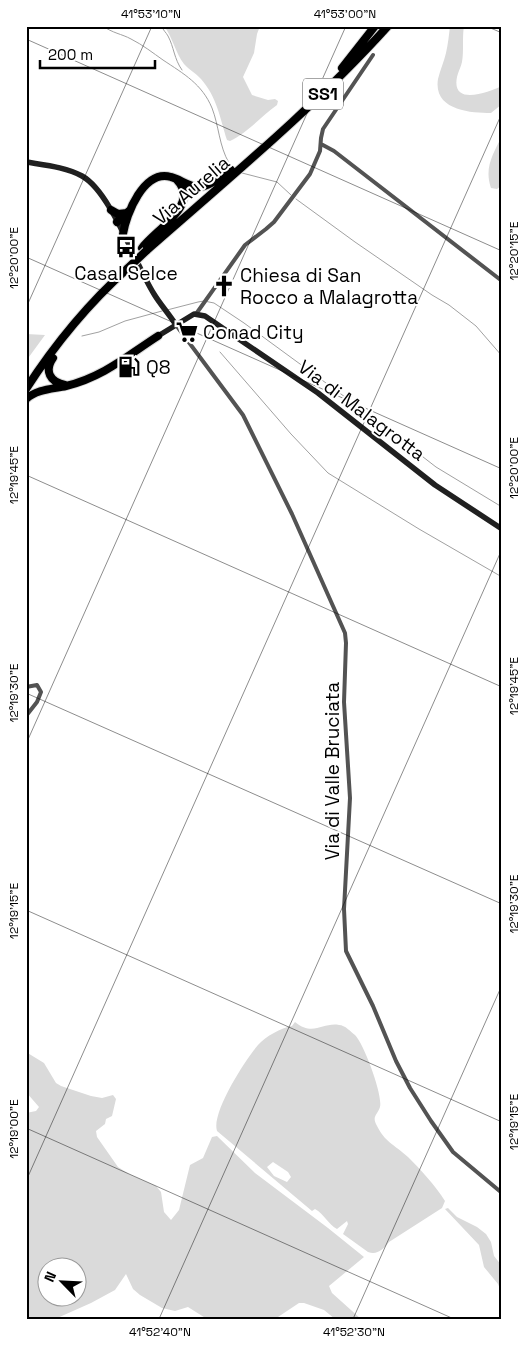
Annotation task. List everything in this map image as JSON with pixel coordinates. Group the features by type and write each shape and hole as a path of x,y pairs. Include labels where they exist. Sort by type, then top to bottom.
{"highway":[{"path":"342,68 375,26"},
{"name":"Via Aurelia","path":"144,250 229,178 342,68 381,26"},
{"name":"Via Aurelia","path":"26,379 74,315 231,170 330,87 388,26"},
{"path":"117,222 122,221 143,187 150,180 162,176 200,187 231,170"},
{"path":"144,250 151,237 180,208 183,200 183,190 181,184 174,178"},
{"path":"111,210 118,214 128,213"},
{"path":"123,234 128,213"},
{"name":"Via Aurelia","path":"26,388 77,320 126,266"},
{"path":"67,386 52,380 48,372 49,364 77,320"},
{"path":"26,399 35,393 67,386 109,370 158,336"}],"main road":[{"path":"26,162 82,176 98,190 111,210 154,294 176,325"},
{"path":"158,336 196,314"},
{"name":"Via di Malagrotta","path":"196,314 205,316 318,393 435,485 502,529"}],"street":[{"path":"196,314 244,245 266,230 299,189 316,163 323,129 373,55"},
{"path":"321,144 502,281"},
{"name":"Via di Valle Bruciata","path":"176,325 243,415 292,514 345,633 344,702 350,780 344,909 345,940 348,956 396,1061 430,1121 453,1152 502,1193"},
{"path":"26,687 36,684 41,692 38,700 26,716"}],"shaded area":[{"path":"164,26 260,26 254,53 243,77 252,95 268,100 275,99 278,101 277,105 243,134 230,141 227,140 211,93 201,79 184,64"},
{"path":"450,26 464,26 462,62 457,77 457,86 460,92 465,95 480,94 502,86 502,104 491,113 455,108 441,97 438,89 438,79 446,53"},
{"path":"502,136 502,185 497,189 491,188 488,174 493,155"},
{"path":"26,334 45,335 26,361"},
{"path":"295,1022 301,1026 313,1029 341,1025 355,1035 368,1059 379,1092 380,1107 375,1119 379,1130 386,1139 418,1167 445,1201 442,1208 389,1242 377,1252 368,1252 343,1234 348,1224 347,1221 337,1229 334,1227 318,1211 315,1209 312,1211 217,1131 219,1112 224,1100 252,1052 269,1036 292,1026","holes":["273,1162 288,1172 291,1177 287,1182 274,1176 267,1167"]},
{"path":"26,1052 44,1063 56,1083 61,1086 102,1098 113,1095 116,1099 112,1116 106,1119 105,1124 96,1131 97,1137 118,1167 156,1186 161,1192 164,1212 171,1220 179,1210 190,1165 203,1158 212,1137 217,1136 255,1173 364,1257 329,1286 332,1293 361,1319 335,1319 324,1310 299,1303 275,1319 207,1319 188,1307 175,1311 162,1308 133,1289 126,1274 115,1290 88,1304 88,1258 38,1258 38,1308 80,1308 55,1319 26,1319 26,1113 36,1111 39,1107 26,1092"},
{"path":"448,1208 457,1217 486,1234 491,1242 494,1256 502,1266 502,1294 498,1284 484,1267 479,1245 445,1209"}],"waterway":[{"path":"103,26 140,44 198,86 212,108 223,150 229,163"},
{"path":"162,26 182,70"},
{"path":"242,173 277,182 291,195"},
{"path":"296,199 355,242 449,305 476,326 502,356"},
{"path":"167,310 204,301 214,303 356,405 436,467 502,507"},
{"path":"82,336 162,311"},
{"path":"220,352 291,434 328,473 502,577"}],"place":[{"name":"Casal Selce","path":"126,247"},
{"name":"Chiesa di San Rocco a Malagrotta","path":"224,286"},
{"name":"Conad City","path":"187,332"},
{"name":"Q8","path":"129,367"}]}
